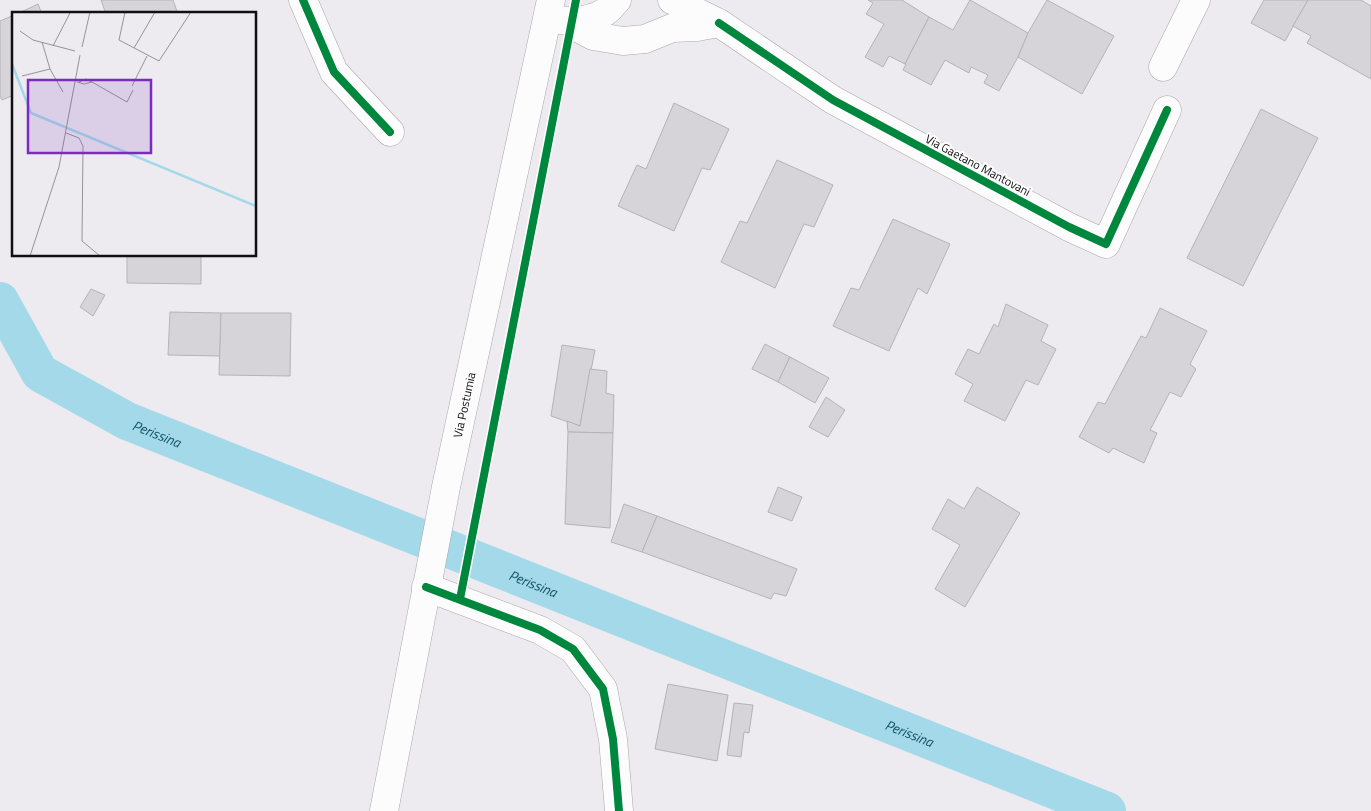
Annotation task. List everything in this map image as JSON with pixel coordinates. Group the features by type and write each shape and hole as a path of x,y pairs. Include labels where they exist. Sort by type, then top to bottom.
{"street":[{"path":"303,0 334,72 390,132"},
{"path":"557,13 594,17 606,12 617,0"},
{"name":"Via Gaetano Mantovani","path":"672,0 719,23 833,100 1069,227 1106,244 1167,110"},
{"path":"1162,67 1196,0"},
{"path":"557,13 593,36 623,41 644,39 672,28 697,27 719,23"},
{"name":"Via Postumia","path":"384,811 446,488 557,13"},
{"path":"426,587 540,630 573,650 603,689 613,739 618,811"}],"building":[{"path":"101,0 173,0 177,12 105,12"},
{"path":"868,0 902,0 929,17 905,64 889,56 883,67 865,57 884,24 866,14 873,3"},
{"path":"970,0 1028,33 1018,57 999,91 984,83 988,75 971,67 969,73 945,60 931,85 903,70 929,17 953,30"},
{"path":"1047,0 1114,36 1082,94 1018,57 1028,33"},
{"path":"1264,0 1308,0 1285,41 1251,23"},
{"path":"1308,0 1361,0 1371,6 1371,79 1307,43 1311,36 1293,26"},
{"path":"38,4 41,12 21,12"},
{"path":"12,16 12,96 2,100 0,96 0,21"},
{"path":"674,103 729,129 710,170 702,168 674,231 618,206 637,165 646,169"},
{"path":"1261,109 1318,138 1243,286 1187,258"},
{"path":"777,160 833,185 814,227 804,224 775,288 721,262 740,221 747,223"},
{"path":"893,219 950,244 927,294 918,288 889,351 833,326 851,288 859,290"},
{"path":"127,256 201,256 201,284 127,283"},
{"path":"91,289 105,295 93,316 80,307"},
{"path":"1006,304 1048,325 1041,341 1056,349 1038,385 1026,380 1005,421 964,401 973,384 955,374 968,349 979,354 994,324 998,327"},
{"path":"1160,308 1207,331 1190,364 1196,369 1181,397 1170,392 1150,430 1157,433 1144,463 1113,448 1109,453 1079,437 1098,402 1105,404 1141,336 1146,338"},
{"path":"170,312 221,313 220,356 168,355"},
{"path":"221,313 291,313 290,376 219,375"},
{"path":"765,344 790,357 778,382 752,369"},
{"path":"562,345 595,350 580,426 551,416"},
{"path":"790,357 829,378 815,403 778,382"},
{"path":"590,369 607,371 606,393 614,395 613,433 568,432 567,421 580,426"},
{"path":"826,397 845,410 828,437 809,427"},
{"path":"568,432 613,433 610,528 565,524"},
{"path":"778,487 802,497 792,521 768,512"},
{"path":"977,487 1020,513 965,607 935,589 960,545 932,529 948,499 964,509"},
{"path":"624,504 657,516 642,552 611,542"},
{"path":"657,516 797,569 786,596 774,593 771,599 642,552"},
{"path":"668,684 728,695 717,761 655,749"},
{"path":"734,703 753,705 749,733 744,732 741,757 727,755"}],"waterway":[{"name":"Perissina","path":"0,301 40,373 127,421 1107,811"}],"cycle path":[{"path":"303,0 334,72 390,132"},
{"path":"460,599 576,0"},
{"path":"719,23 833,100 1069,227 1106,244 1167,110"},
{"path":"426,587 540,630 573,649 603,689 613,739 619,811"}]}
